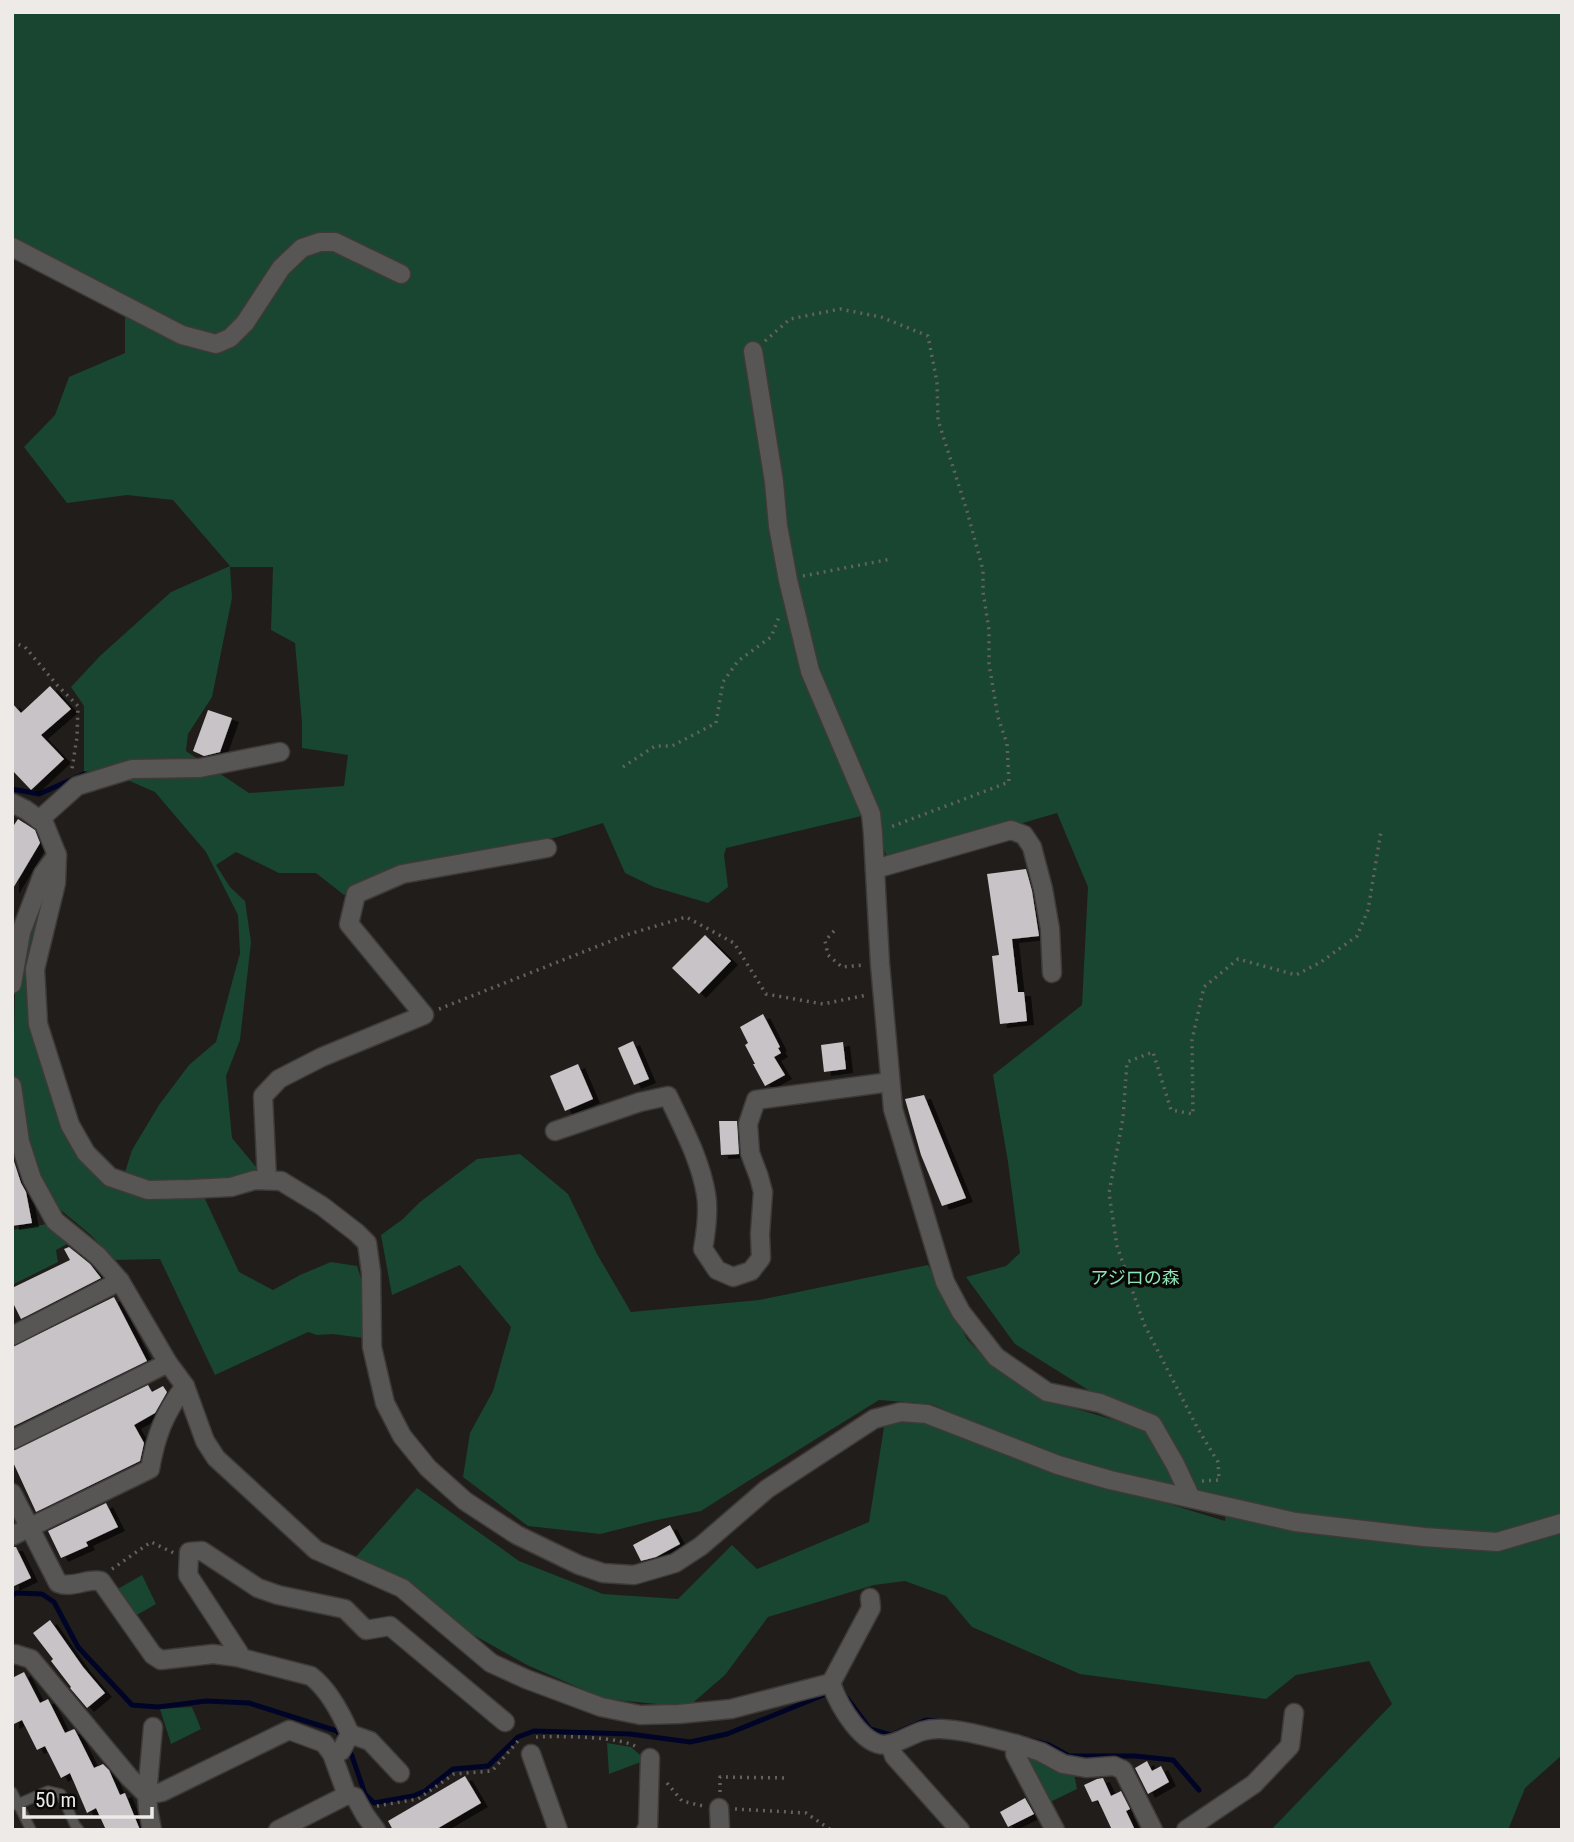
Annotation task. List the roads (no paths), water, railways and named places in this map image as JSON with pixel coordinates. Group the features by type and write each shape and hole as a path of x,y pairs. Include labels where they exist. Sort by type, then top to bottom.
{"street":[{"path":"12,247 182,335 215,344 230,338 246,323 281,268 302,248 320,242 335,242 401,274"},
{"path":"753,351 774,482 778,526 810,671 870,814 893,1109 945,1282 961,1312 996,1357 1048,1392 1100,1403 1152,1424 1191,1498"},
{"path":"39,820 77,786 132,769 200,768 280,752"},
{"path":"12,803 44,824 57,855 56,883 35,969 38,1024 70,1125 86,1153 110,1177 148,1190 231,1187 256,1180 281,1181 322,1206 367,1243 371,1272 372,1347 385,1403 402,1436 428,1468 466,1502 517,1535 579,1565 603,1573 634,1574 675,1563 701,1546 767,1489 874,1419 901,1412 927,1414 1058,1465 1089,1474 1295,1522 1497,1542 1562,1523"},
{"path":"875,869 1011,830 1024,835 1032,847 1043,889 1050,929 1052,972"},
{"path":"267,1180 263,1096 279,1079 322,1057 424,1015 349,924 356,894 402,874 547,848"},
{"path":"12,984 17,934 43,874 57,855"},
{"path":"555,1131 640,1102 668,1097 694,1152 706,1196 703,1249 717,1270 733,1277 751,1271 761,1258 763,1192 750,1153 748,1124 756,1100 890,1082"},
{"path":"12,1086 20,1142 32,1179 55,1221 98,1255 120,1281 168,1363 185,1386 205,1441 216,1458 316,1550 402,1588 491,1663 601,1707 640,1715 731,1709 831,1683"},
{"path":"12,1336 120,1281"},
{"path":"12,1440 168,1363"},
{"path":"12,1536 150,1469 154,1446 169,1408 185,1386"},
{"path":"12,1493 58,1583 64,1586 101,1581 153,1655 161,1660 213,1654 237,1657 311,1676 320,1683 343,1717 347,1794"},
{"path":"237,1657 239,1653 188,1575 189,1552 202,1551 258,1588 278,1595 345,1609 366,1630 390,1626 505,1722"},
{"path":"870,1598 871,1608 831,1683 835,1697 864,1737 878,1745 890,1744 918,1731 941,1729 972,1733 1016,1744 1041,1752 1063,1764 1086,1768 1114,1766 1123,1770 1153,1830"},
{"path":"12,1655 31,1658 129,1777 147,1795"},
{"path":"1186,1830 1254,1784 1290,1746 1294,1713"},
{"path":"152,1830 147,1795 153,1727"},
{"path":"147,1795 162,1792 289,1730 324,1743 370,1741 400,1773"},
{"path":"890,1744 894,1756 960,1830"},
{"path":"1016,1744 1015,1754 1055,1830"},
{"path":"531,1754 558,1830"},
{"path":"646,1830 650,1758"},
{"path":"278,1830 347,1794 355,1797 376,1830"},
{"path":"719,1808 720,1830"}],"lane":[{"path":"15,1805 48,1791 61,1794 79,1830"},
{"path":"12,1792 15,1805 31,1830"}],"waterway":[{"path":"12,789 39,794 84,774"},
{"path":"12,1595 42,1594 54,1602 78,1647 132,1705 158,1707 206,1701 249,1703 337,1731 343,1740"},
{"path":"348,1748 365,1794 374,1803 413,1796 425,1791 453,1769 488,1766 518,1737 534,1731 630,1734 690,1742 727,1734 831,1692"},
{"path":"844,1694 870,1729 891,1735 926,1720 939,1721"},
{"path":"1031,1740 1049,1745 1069,1756 1135,1756 1173,1760 1199,1790"}],"park label":[{"name":"アジロの森","path":"1135,1278"}]}
